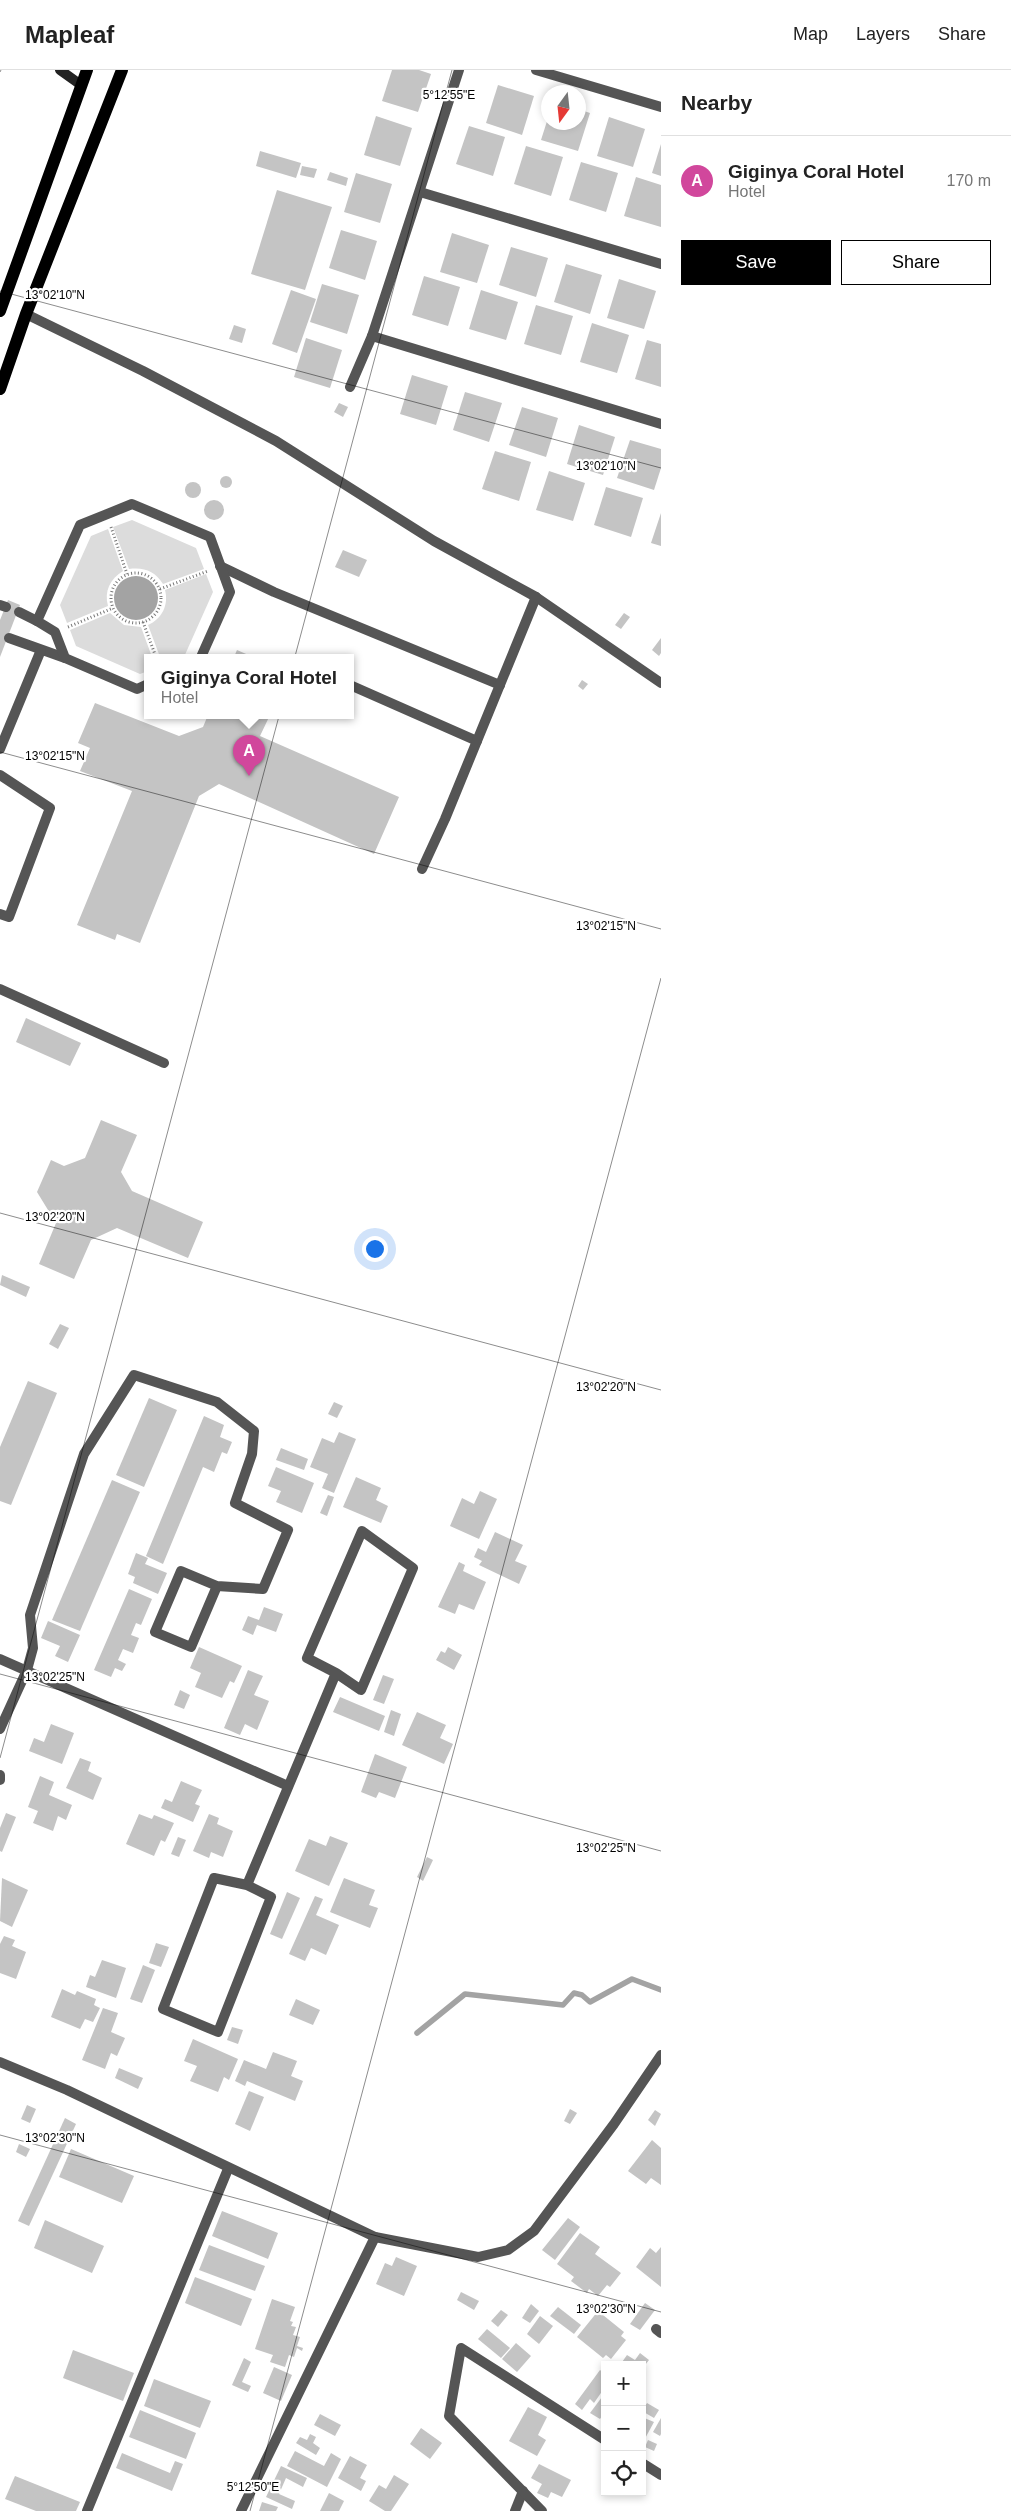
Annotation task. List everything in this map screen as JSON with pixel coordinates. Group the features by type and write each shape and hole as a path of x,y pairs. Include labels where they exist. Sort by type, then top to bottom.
{"main road":[{"path":"0,311 87,70"},
{"path":"0,389 26,314 122,70"}],"street":[{"path":"60,70 82,85"},
{"path":"350,388 372,336 459,70"},
{"path":"536,70 661,107"},
{"path":"420,192 661,264"},
{"path":"26,314 144,370 276,441 434,541 536,597 661,682"},
{"path":"372,336 661,424"},
{"path":"37,621 80,525 132,504 210,537 230,592 202,654"},
{"path":"220,566 274,592 500,685"},
{"path":"422,869 536,597"},
{"path":"18,612 56,632 65,658"},
{"path":"9,638 65,658 137,689 144,686"},
{"path":"0,749 41,650"},
{"path":"354,687 477,740"},
{"path":"0,775 50,808 9,917 0,914"},
{"path":"0,990 164,1063"},
{"path":"0,1729 27,1670 33,1648 30,1615 84,1454 134,1375 217,1402 254,1430 252,1454 235,1503 288,1530 263,1589 217,1586 181,1571 155,1632 191,1647 217,1586"},
{"path":"362,1531 414,1568 360,1690 336,1672 307,1658 362,1531"},
{"path":"0,1659 288,1786"},
{"path":"247,1885 336,1672"},
{"path":"0,1775 0,1780"},
{"path":"214,1878 247,1885 271,1897 218,2032 163,2008 214,1878"},
{"path":"0,2062 67,2090 228,2169 375,2237 478,2257 508,2250 534,2231 614,2124 661,2055"},
{"path":"87,2511 228,2169"},
{"path":"241,2511 375,2237"},
{"path":"542,2511 449,2416 461,2348 601,2437"},
{"path":"646,2466 661,2475"},
{"path":"515,2511 523,2491"}],"path":[{"path":"106,514 127,574"},
{"path":"160,589 220,566"},
{"path":"139,572 146,574 153,578 160,589 162,600 160,608 156,615 143,622 126,621 113,608 111,595 113,587 117,580 127,574 139,572"},
{"path":"56,632 113,608"},
{"path":"143,622 155,654"}],"shaded area":[{"path":"132,520 196,548 204,569 163,584 149,571 129,569 113,527"},
{"path":"108,529 123,571 109,586 107,595 108,606 67,623 60,605 91,536"},
{"path":"206,574 213,592 185,654 159,654 148,625 157,619 163,611 166,601 165,590"},
{"path":"136,576 148,580 154,586 158,598 154,610 148,616 136,620 124,616 118,610 114,598 118,586 124,580"},
{"path":"110,613 124,625 141,627 151,654 144,654 144,672 140,674 76,646 70,630"}],"building":[{"path":"392,70 419,70 431,74 418,112 382,101"},
{"path":"498,85 534,96 522,135 486,123"},
{"path":"586,112 590,113 586,126"},
{"path":"376,116 412,128 400,166 364,155"},
{"path":"609,117 645,129 633,167 597,156"},
{"path":"469,126 505,137 493,176 456,164"},
{"path":"544,130 585,130 578,151 541,140"},
{"path":"661,144 661,176 652,173"},
{"path":"526,146 563,157 551,196 514,184"},
{"path":"260,151 301,163 296,178 256,166"},
{"path":"581,162 618,173 606,212 569,200"},
{"path":"302,166 317,169 314,178 300,175"},
{"path":"330,172 348,178 346,186 327,180"},
{"path":"356,173 392,184 380,223 344,212"},
{"path":"636,177 661,185 661,227 624,216"},
{"path":"277,190 332,207 305,290 251,274"},
{"path":"341,230 377,241 365,280 329,268"},
{"path":"452,233 489,245 477,283 440,272"},
{"path":"511,247 548,258 536,297 499,285"},
{"path":"566,264 602,275 590,314 554,302"},
{"path":"424,276 460,287 448,326 412,315"},
{"path":"619,279 656,291 644,329 607,318"},
{"path":"322,284 359,295 347,334 310,322"},
{"path":"291,290 316,299 297,353 272,344"},
{"path":"481,290 518,302 506,340 469,329"},
{"path":"536,305 573,316 561,355 524,344"},
{"path":"592,323 629,335 617,373 580,362"},
{"path":"234,325 246,329 242,343 229,339"},
{"path":"306,338 342,350 330,388 294,377"},
{"path":"647,340 661,344 661,387 635,379"},
{"path":"412,375 448,386 436,425 400,414"},
{"path":"465,392 502,403 489,442 453,430"},
{"path":"339,403 348,407 343,417 334,412"},
{"path":"522,407 558,418 546,457 509,445"},
{"path":"579,425 615,437 603,475 567,464"},
{"path":"630,440 661,449 661,468 654,490 617,478"},
{"path":"495,451 531,462 519,501 482,489"},
{"path":"549,471 585,483 573,521 536,510"},
{"path":"224,476 228,476 232,482 228,488 224,488 220,484 220,480"},
{"path":"190,482 196,482 201,487 199,496 190,498 185,493 185,487"},
{"path":"606,487 643,498 631,537 594,525"},
{"path":"214,500 221,503 224,510 221,517 214,520 207,517 204,510 207,503"},
{"path":"661,513 661,546 651,543"},
{"path":"343,550 367,560 359,577 335,567"},
{"path":"8,600 20,605 0,657 0,620"},
{"path":"624,613 630,617 621,629 615,625"},
{"path":"661,638 661,653 659,656 652,650"},
{"path":"237,650 246,654 235,654"},
{"path":"582,680 588,684 583,690 578,686"},
{"path":"95,703 179,736 203,727 206,719 268,719 260,736 399,797 374,854 219,784 199,796 140,943 117,934 115,940 77,925 132,791 80,771 90,748 78,743"},
{"path":"26,1018 81,1043 70,1066 16,1042"},
{"path":"101,1120 137,1135 121,1172 132,1191 203,1222 188,1258 117,1228 91,1240 74,1279 39,1264 56,1223 37,1192 51,1160 64,1166 85,1158"},
{"path":"2,1275 30,1287 26,1297 0,1285"},
{"path":"60,1324 69,1328 58,1349 49,1344"},
{"path":"28,1381 57,1393 11,1505 0,1501 0,1447"},
{"path":"149,1398 177,1410 144,1487 116,1475"},
{"path":"334,1402 343,1406 337,1418 328,1414"},
{"path":"204,1416 224,1425 220,1437 232,1442 227,1454 222,1452 214,1472 203,1467 163,1564 146,1556"},
{"path":"339,1432 356,1439 334,1493 322,1488 328,1474 310,1467 322,1438 334,1443"},
{"path":"281,1448 308,1459 304,1470 276,1460"},
{"path":"276,1467 314,1483 302,1513 276,1502 281,1491 268,1486"},
{"path":"356,1477 381,1488 376,1500 388,1506 381,1523 343,1507"},
{"path":"112,1480 140,1492 80,1631 52,1620"},
{"path":"480,1491 497,1499 479,1539 450,1526 462,1498 474,1504"},
{"path":"328,1495 334,1497 327,1516 320,1513"},
{"path":"495,1532 523,1545 515,1561 527,1566 519,1584 479,1565 482,1561 474,1557 478,1548 486,1552"},
{"path":"136,1553 148,1558 145,1564 167,1573 158,1594 133,1583 135,1577 128,1574"},
{"path":"459,1562 465,1565 463,1571 486,1582 474,1610 459,1604 455,1614 438,1607"},
{"path":"129,1589 152,1599 141,1625 136,1623 131,1635 139,1638 133,1653 123,1649 118,1660 126,1664 122,1671 115,1668 111,1677 94,1670"},
{"path":"264,1607 283,1614 276,1632 257,1625 253,1635 242,1630 248,1616 259,1620"},
{"path":"48,1621 80,1635 68,1662 55,1656 60,1646 41,1638"},
{"path":"199,1647 242,1666 234,1683 230,1681 222,1698 195,1687 201,1673 190,1668"},
{"path":"448,1647 462,1655 454,1670 436,1660 441,1651 445,1653"},
{"path":"248,1670 263,1676 254,1695 269,1701 257,1730 245,1724 240,1735 224,1728"},
{"path":"383,1675 394,1679 384,1704 373,1700"},
{"path":"180,1690 190,1695 184,1709 174,1705"},
{"path":"340,1697 385,1716 379,1731 333,1712"},
{"path":"391,1710 401,1714 394,1736 384,1732"},
{"path":"417,1712 446,1725 440,1738 453,1744 444,1764 402,1745"},
{"path":"51,1724 74,1733 62,1764 29,1751 34,1738 44,1742"},
{"path":"375,1754 407,1767 395,1798 379,1792 376,1798 361,1792"},
{"path":"80,1758 91,1762 88,1771 102,1778 93,1800 66,1788"},
{"path":"40,1776 54,1782 49,1795 72,1805 66,1820 58,1816 53,1831 33,1823 38,1811 28,1807"},
{"path":"181,1781 202,1790 195,1804 200,1806 193,1822 161,1808 165,1799 172,1802"},
{"path":"6,1813 16,1817 2,1852 0,1851 0,1828"},
{"path":"139,1814 152,1819 154,1815 174,1823 165,1842 161,1840 154,1856 126,1844"},
{"path":"209,1814 219,1818 217,1824 233,1831 223,1857 211,1852 209,1858 193,1851"},
{"path":"330,1836 348,1843 329,1886 295,1871 309,1839 326,1846"},
{"path":"178,1837 186,1840 179,1857 171,1854"},
{"path":"427,1857 433,1860 423,1881 417,1877"},
{"path":"2,1878 28,1890 12,1927 0,1921"},
{"path":"344,1878 375,1890 369,1905 378,1908 370,1928 330,1912"},
{"path":"287,1892 300,1898 282,1939 270,1934"},
{"path":"315,1896 323,1899 316,1915 339,1925 326,1955 311,1948 305,1961 289,1954"},
{"path":"4,1936 15,1940 12,1946 26,1952 16,1979 0,1973 0,1944"},
{"path":"156,1943 169,1947 161,1967 149,1963"},
{"path":"102,1960 126,1968 116,1998 86,1987 90,1975 95,1977"},
{"path":"143,1965 155,1970 142,2003 130,1999"},
{"path":"62,1989 75,1995 77,1991 96,1999 94,2005 100,2008 93,2022 85,2019 80,2029 51,2017"},
{"path":"296,1999 320,2010 313,2025 289,2015"},
{"path":"103,2008 118,2013 111,2032 125,2038 117,2056 111,2053 105,2069 82,2060"},
{"path":"232,2027 243,2030 238,2044 227,2040"},
{"path":"193,2039 238,2059 229,2080 224,2077 218,2092 190,2081 197,2066 184,2061"},
{"path":"273,2052 297,2061 291,2076 303,2081 295,2101 247,2081 245,2086 235,2081 244,2060 266,2069"},
{"path":"119,2068 143,2078 138,2089 115,2078"},
{"path":"249,2091 264,2097 250,2131 235,2124"},
{"path":"27,2105 36,2109 30,2123 21,2119"},
{"path":"570,2109 577,2113 570,2124 564,2121"},
{"path":"655,2110 661,2114 655,2126 648,2120"},
{"path":"65,2118 76,2124 29,2226 18,2221"},
{"path":"652,2140 661,2148 661,2185 651,2178 646,2184 628,2171"},
{"path":"19,2144 30,2149 26,2157 16,2152"},
{"path":"71,2149 134,2176 122,2203 59,2177"},
{"path":"222,2211 278,2233 268,2259 212,2236"},
{"path":"568,2218 580,2227 555,2260 542,2250"},
{"path":"45,2220 104,2246 92,2273 34,2248"},
{"path":"580,2233 600,2247 595,2254 621,2273 610,2287 607,2285 598,2296 589,2289 587,2293 571,2281 574,2277 557,2264"},
{"path":"209,2245 265,2266 255,2291 199,2270"},
{"path":"661,2247 661,2287 636,2267 650,2248 656,2253"},
{"path":"396,2257 417,2266 404,2296 376,2284 385,2263 392,2266"},
{"path":"195,2277 252,2299 241,2326 185,2303"},
{"path":"461,2292 479,2301 474,2310 457,2300"},
{"path":"272,2299 295,2307 290,2321 293,2322 291,2326 296,2327 293,2335 300,2337 297,2346 303,2348 302,2351 297,2348 294,2357 289,2355 285,2367 270,2362 273,2355 255,2349"},
{"path":"645,2303 655,2310 640,2330 630,2324"},
{"path":"531,2304 539,2311 530,2323 522,2318"},
{"path":"558,2307 581,2325 574,2334 550,2316"},
{"path":"501,2310 508,2315 498,2327 491,2321"},
{"path":"598,2311 624,2332 621,2336 626,2340 611,2359 606,2355 603,2358 577,2337"},
{"path":"540,2316 553,2326 539,2344 527,2334"},
{"path":"487,2329 510,2348 501,2358 478,2339"},
{"path":"516,2343 531,2356 517,2372 502,2359"},
{"path":"73,2350 134,2373 123,2401 63,2378"},
{"path":"640,2353 649,2360 646,2364 646,2361 623,2361 627,2355 635,2360"},
{"path":"244,2358 251,2362 242,2382 251,2386 248,2392 232,2385"},
{"path":"274,2367 292,2375 281,2401 263,2393"},
{"path":"600,2370 601,2393 594,2403 590,2399 582,2410 575,2404"},
{"path":"154,2379 211,2401 200,2428 144,2406"},
{"path":"601,2398 600,2419 590,2413"},
{"path":"647,2403 659,2410 654,2418 646,2413"},
{"path":"528,2407 547,2417 538,2435 546,2440 537,2456 509,2441"},
{"path":"140,2410 196,2433 186,2459 129,2437"},
{"path":"320,2414 341,2425 335,2436 314,2425"},
{"path":"661,2418 661,2434 660,2436 653,2432"},
{"path":"646,2419 654,2422 646,2437"},
{"path":"421,2428 442,2443 430,2459 410,2444"},
{"path":"310,2434 316,2437 313,2443 320,2448 316,2455 296,2443 300,2437 307,2440"},
{"path":"648,2440 657,2444 654,2451 646,2447"},
{"path":"295,2451 324,2466 331,2453 341,2459 327,2487 287,2466"},
{"path":"122,2453 170,2473 175,2461 183,2464 172,2491 116,2468"},
{"path":"350,2456 367,2465 360,2478 366,2481 361,2491 338,2478"},
{"path":"539,2464 571,2480 562,2497 551,2492 548,2498 537,2493 542,2484 531,2478"},
{"path":"281,2466 307,2478 303,2487 286,2478 279,2494 295,2501 292,2509 266,2497"},
{"path":"394,2475 409,2484 391,2511 385,2511 369,2501 379,2485 386,2489"},
{"path":"15,2476 80,2502 76,2511 36,2511 5,2499"},
{"path":"329,2493 344,2501 339,2511 320,2511"},
{"path":"262,2502 278,2507 276,2511 259,2511"}],"waterway":[{"path":"417,2033 465,1994 563,2005 574,1993 582,1995 590,2002 632,1979 661,1990"}],"place":[{"name":"Giginya Coral Hotel","path":"249,776"}]}
